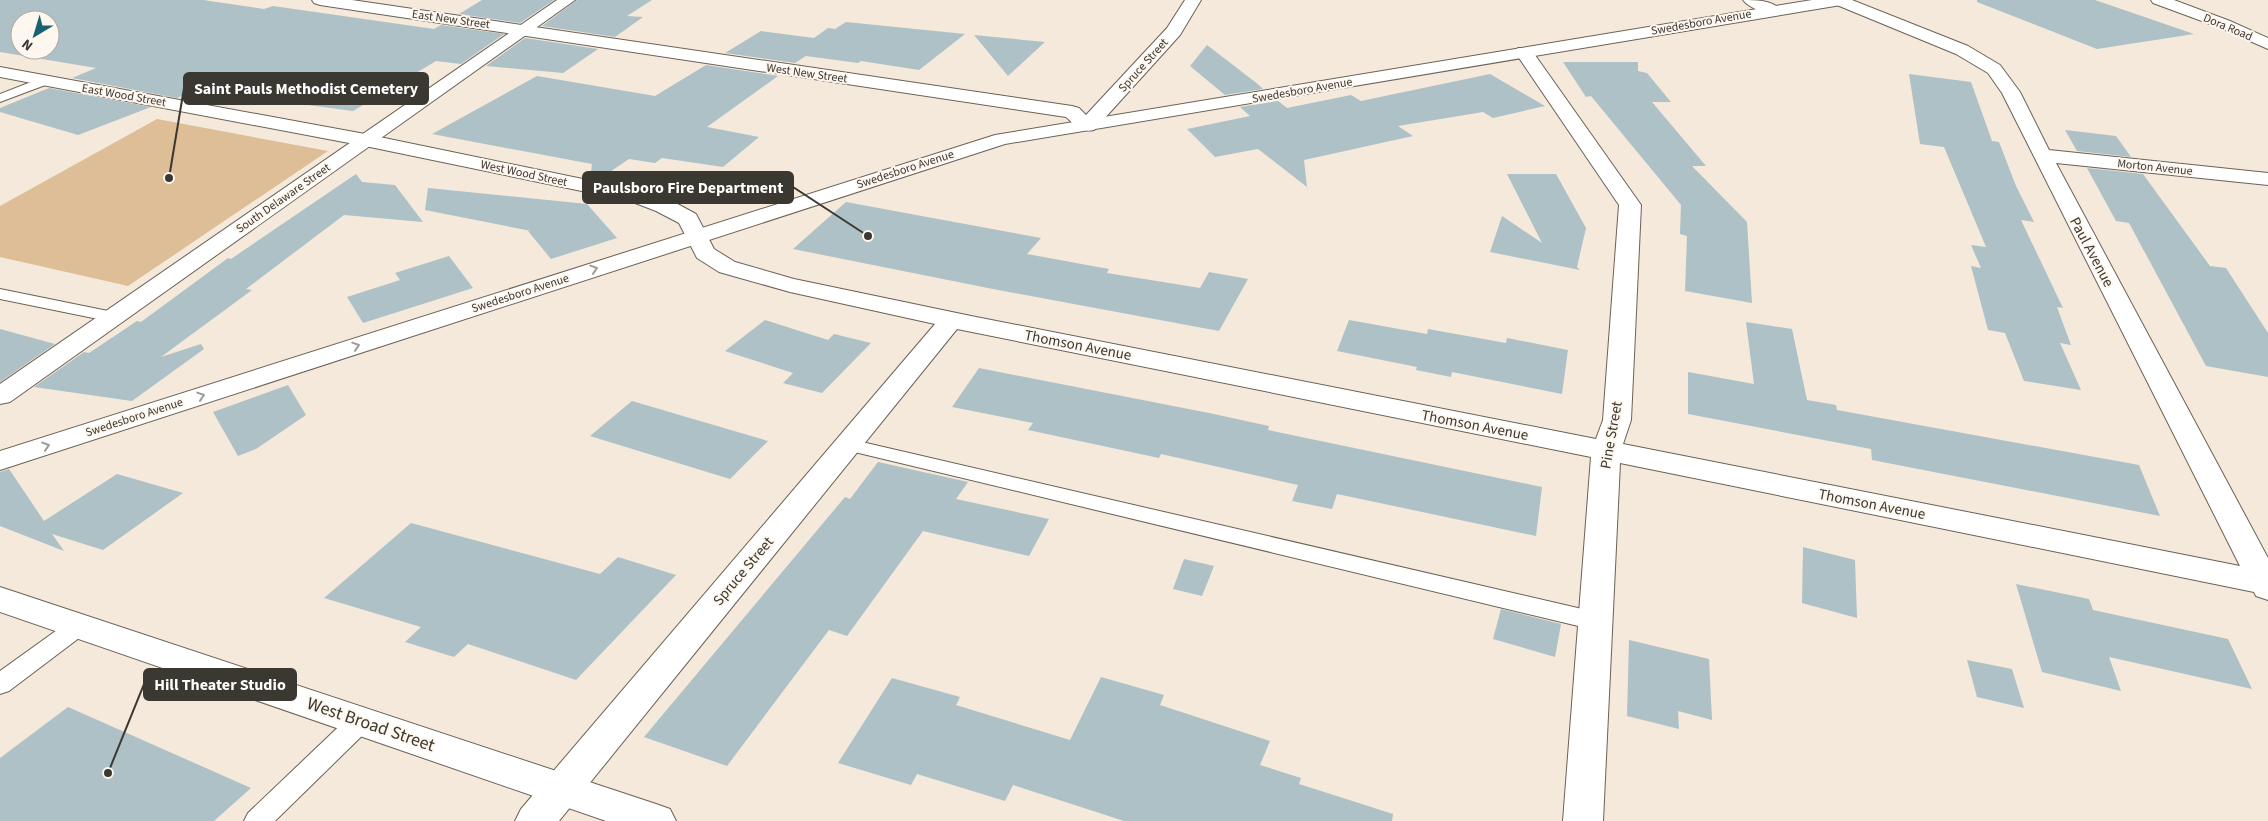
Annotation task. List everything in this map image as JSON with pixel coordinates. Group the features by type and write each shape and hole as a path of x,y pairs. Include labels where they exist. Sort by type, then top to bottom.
{"street":[{"name":"East New Street","path":"320,0 522,30"},
{"name":"South Delaware Street","path":"0,396 567,0"},
{"name":"Spruce Street","path":"1087,126 1174,31 1193,0"},
{"path":"1751,0 1773,10"},
{"name":"Swedesboro Avenue","path":"0,461 1002,139 1839,0"},
{"name":"Paul Avenue","path":"1839,0 1962,50 1994,69 2011,92 2042,155 2267,584"},
{"name":"Dora Road","path":"2159,0 2224,24 2268,44"},
{"name":"West New Street","path":"522,30 1072,112 1087,126"},
{"name":"Pine Street","path":"1524,52 1630,205 1616,420 1606,451 1582,821"},
{"name":"East Wood Street","path":"4,75 44,80 365,140"},
{"name":"West Wood Street","path":"365,140 636,196 664,206 688,219 697,237"},
{"name":"Morton Avenue","path":"2042,155 2268,179"},
{"name":"Thomson Avenue","path":"697,237 705,252 727,267 790,285 951,320 2267,584"},
{"name":"Spruce Street","path":"535,821 951,320"},
{"name":"West Broad Street","path":"0,599 656,821"}],"lane":[{"path":"0,98 44,80"},
{"path":"0,294 113,317"},
{"path":"849,444 1595,621"},
{"path":"0,684 79,626"},
{"path":"257,821 361,721"}],"shaded area":[{"path":"157,119 328,151 128,286 0,257 0,206"}],"building":[{"path":"0,0 203,0 264,9 273,6 434,29 441,25 504,34 461,64 436,61 353,111 195,90 177,98 72,78 96,68 48,60 60,60 60,10 10,10 10,54 0,52"},
{"path":"482,0 554,0 520,23 459,14"},
{"path":"577,0 652,0 627,16 643,17 615,37 542,26"},
{"path":"1977,0 2095,0 2194,34 2097,49 1977,2"},
{"path":"846,22 965,34 919,70 861,61 858,63 806,56 795,63 725,53 761,31 814,38 828,28 835,29"},
{"path":"974,35 1045,42 1008,76"},
{"path":"525,38 598,49 563,73 486,66"},
{"path":"1207,45 1263,89 1225,95 1190,66"},
{"path":"1563,62 1638,62 1638,71 1647,73 1671,102 1652,102 1706,166 1692,166 1747,222 1752,303 1685,291 1687,236 1680,234 1681,205 1591,96 1586,97"},
{"path":"706,65 778,76 707,127 759,137 723,167 662,158 655,163 629,159 598,180 590,179 592,164 432,134 537,76 655,96"},
{"path":"1490,74 1545,106 1493,118 1483,112 1398,126 1413,136 1304,160 1307,187 1258,149 1215,157 1187,129 1250,116 1240,107 1278,101 1287,108 1351,95 1361,101"},
{"path":"1909,74 1971,82 1992,141 1999,142 2016,186 2034,222 2021,220 2063,308 2057,307 2071,345 2060,343 2081,390 2024,381 2005,333 1988,330 1971,266 1981,268 1971,245 1986,247 1944,147 1920,144"},
{"path":"49,88 151,107 78,135 0,112 0,108"},
{"path":"2065,130 2116,136 2131,157 2077,151"},
{"path":"2087,168 2143,174 2210,266 2226,268 2268,333 2268,377 2206,366 2129,223 2116,221"},
{"path":"356,174 362,182 395,185 423,222 344,215 246,289 252,290 161,357 201,344 204,349 132,401 34,387 84,352 89,353 137,321 141,322 228,258 231,259"},
{"path":"1507,174 1556,174 1586,228 1577,267 1580,270 1490,252 1502,216 1542,243"},
{"path":"428,188 587,204 617,238 551,259 528,231 531,231 425,210"},
{"path":"846,202 1041,238 1027,254 1109,269 1107,273 1200,288 1209,272 1248,279 1219,331 998,290 793,249"},
{"path":"449,256 473,288 363,323 347,297 400,280 395,273"},
{"path":"765,320 828,340 834,334 871,343 822,393 783,383 793,373 725,351"},
{"path":"1349,320 1427,334 1428,329 1506,343 1507,338 1568,350 1562,394 1452,372 1451,377 1416,370 1417,367 1337,351"},
{"path":"1746,322 1792,329 1807,400 1836,405 1837,410 2139,465 2160,516 1872,460 1871,449 1688,414 1688,372 1754,384"},
{"path":"0,329 55,344 0,382"},
{"path":"979,368 1209,413 1269,426 1268,430 1542,487 1536,536 1337,494 1332,509 1292,501 1298,485 1161,454 1159,458 1028,430 1033,423 952,407"},
{"path":"288,385 306,415 256,449 238,456 213,412"},
{"path":"632,401 768,441 730,479 590,436"},
{"path":"878,462 968,482 956,499 1049,519 1029,556 923,531 847,636 829,630 727,766 644,737 845,497 850,499"},
{"path":"9,469 44,521 117,474 183,493 103,550 52,534 64,551 0,526 0,472"},
{"path":"411,523 600,574 618,557 676,575 576,680 468,644 454,657 405,642 421,627 324,598"},
{"path":"1803,547 1855,560 1857,618 1802,603"},
{"path":"1184,559 1214,566 1202,596 1173,589"},
{"path":"2016,584 2089,599 2093,610 2228,639 2252,689 2109,657 2121,691 2042,672"},
{"path":"1501,609 1561,624 1555,657 1493,639"},
{"path":"1629,640 1709,659 1712,720 1678,711 1679,729 1627,716"},
{"path":"1967,660 2012,669 2024,708 1977,697"},
{"path":"1101,677 1164,695 1160,705 1270,741 1260,765 1301,778 1299,784 1393,814 1392,821 1124,821 1013,785 1005,801 917,774 911,785 838,763 892,678 960,697 956,705 1070,740"},
{"path":"68,707 251,788 214,821 0,821 0,758"}],"place":[{"name":"Saint Pauls Methodist Cemetery","path":"169,178"},
{"name":"Paulsboro Fire Department","path":"868,236"},
{"name":"Hill Theater Studio","path":"108,773"}]}
